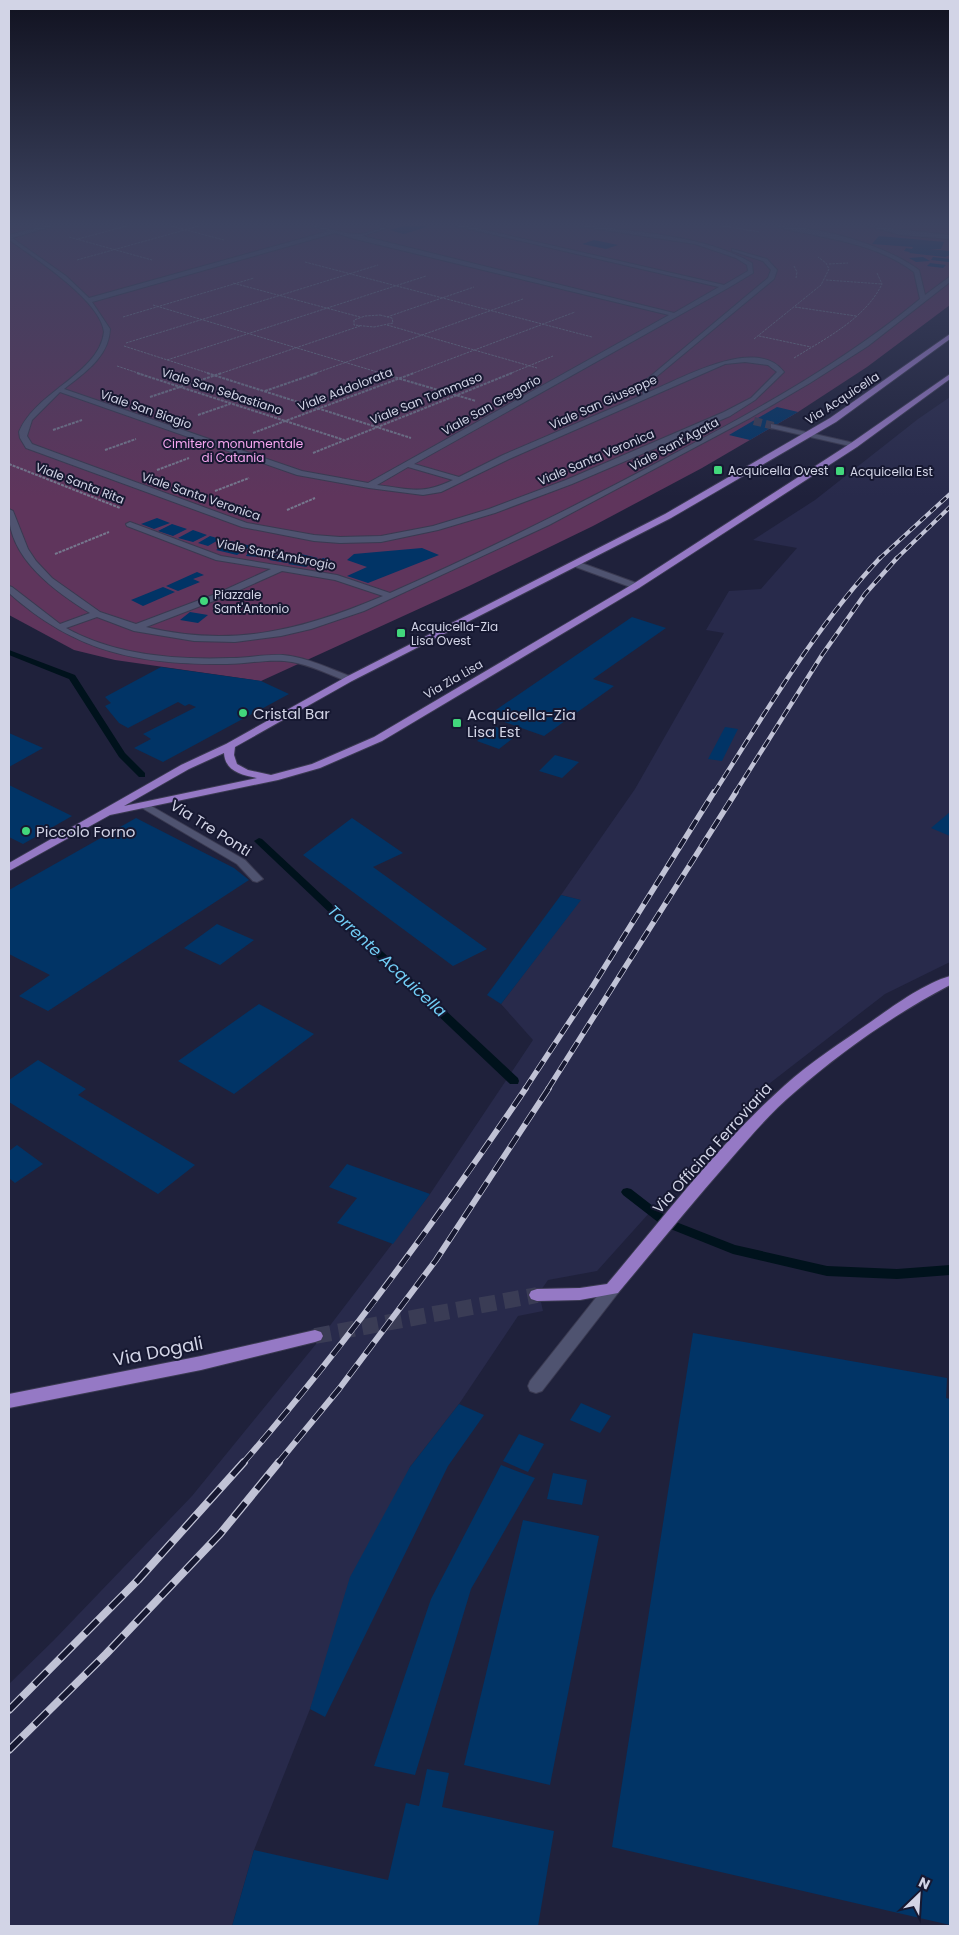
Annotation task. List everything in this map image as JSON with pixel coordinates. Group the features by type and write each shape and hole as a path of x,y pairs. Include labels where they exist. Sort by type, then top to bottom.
{"main road":[{"name":"Via Acquicella","path":"808,434 833,420 950,336"},
{"path":"854,445 950,376"},
{"name":"Via Zia Lisa","path":"9,868 185,767 230,746 349,679 668,516 808,434"},
{"name":"Via Zia Lisa","path":"103,814 274,778 316,766 378,739 636,586 854,445"},
{"name":"Via Zia Lisa","path":"230,746 227,756 229,762 237,769 274,778"},
{"name":"Via Officina Ferroviaria","path":"612,1289 695,1190 750,1128 789,1089 830,1057 908,1002 950,980"},
{"path":"537,1295 580,1294 612,1289"},
{"name":"Via Dogali","path":"9,1401 202,1363 315,1336"}],"street":[{"path":"24,440 23,429 28,420 94,359 102,349 107,336 107,329 99,316"},
{"name":"Viale San Gregorio","path":"369,486 674,316"},
{"path":"646,395 645,385 648,381 727,316"},
{"name":"Viale Sant'Agata","path":"9,511 26,554 56,586 97,614 134,628 163,634 207,640 256,638 301,628 350,613 523,536 774,403 867,343 901,316"},
{"name":"Viale San Giuseppe","path":"369,486 423,493 438,490 646,395 731,360 758,361 774,365 779,369"},
{"path":"727,414 753,399 780,372 779,369"},
{"name":"Viale San Biagio","path":"60,390 113,410 279,466 323,478 369,486"},
{"path":"727,414 754,421"},
{"name":"Viale Santa Veronica","path":"24,440 29,446 230,521 274,532 340,540 397,537 436,528 522,500 569,482 727,414"},
{"path":"774,426 808,434"},
{"name":"Via Acquicella","path":"808,434 854,445"},
{"path":"408,465 459,479"},
{"name":"Viale Sant'Ambrogio","path":"130,524 219,558 336,578 390,596"},
{"path":"576,564 636,586"},
{"path":"134,628 221,595 282,568"},
{"path":"9,589 78,638 108,647 145,655 185,660 228,661 289,658 305,662 349,679"},
{"path":"60,627 97,614"},
{"name":"Via Tre Ponti","path":"146,806 241,862 258,879"},
{"path":"536,1386 612,1289"}],"path":[{"path":"103,321 127,316"},
{"path":"194,316 455,396 508,408"},
{"path":"212,316 121,345 441,447"},
{"path":"167,360 302,316"},
{"path":"363,316 354,320 354,324 366,328 393,323 392,318 385,316"},
{"path":"265,391 474,316"},
{"path":"515,316 597,338 589,342"},
{"name":"Viale Addolorata","path":"219,446 564,316"},
{"path":"779,369 856,316"},
{"path":"387,325 567,376"},
{"path":"113,410 360,326"},
{"path":"758,336 810,347"},
{"name":"Viale San Tommaso","path":"279,466 555,355"},
{"name":"Viale San Sebastiano","path":"94,359 344,440"},
{"path":"24,440 88,418"},
{"path":"71,462 143,437"},
{"path":"124,482 196,455"},
{"name":"Viale Santa Rita","path":"9,464 146,518 130,524"},
{"path":"182,504 256,475"},
{"path":"34,562 130,524"}],"shaded area":[{"path":"950,397 950,962 885,994 757,1093 597,1271 548,1280 539,1293 543,1311 518,1316 459,1404 410,1467 254,1850 232,1926 9,1926 9,1684 54,1640 192,1496 316,1344 430,1194 533,1040 501,1004 580,900 561,895 635,789 724,633 706,630 729,591 761,589 797,548 753,540 815,500 918,419"}],"green space":[{"name":"Cimitero monumentale di Catania","path":"9,316 935,316 867,367 798,412 702,468 593,526 469,586 261,681 115,660 74,650 9,615"}],"building":[{"path":"777,407 798,412 750,440 729,435"},
{"path":"157,518 170,523 154,529 141,524"},
{"path":"172,524 187,529 173,536 158,531"},
{"path":"193,530 207,535 193,542 178,538"},
{"path":"210,536 220,539 208,546 198,543"},
{"path":"231,541 251,546 237,555 216,550"},
{"path":"422,548 439,555 368,583 347,576 367,567 347,560 354,554"},
{"path":"250,549 265,550 261,557 246,556"},
{"path":"301,554 318,558 306,567 288,564"},
{"path":"275,555 293,558 287,563 269,560"},
{"path":"323,558 335,562 324,569 311,565"},
{"path":"197,572 204,575 193,579 200,582 178,591 166,586"},
{"path":"163,587 175,592 143,606 131,600"},
{"path":"190,612 208,615 198,623 180,620"},
{"path":"632,617 666,628 593,679 614,686 544,736 487,716"},
{"path":"161,667 261,681 289,694 163,762 134,748 151,739 143,734 196,707 189,704 185,706 178,702 128,728 119,723 105,706 111,703 105,697"},
{"path":"496,727 517,735 499,749 477,741"},
{"path":"725,727 738,729 722,761 708,759"},
{"path":"9,733 43,748 9,767"},
{"path":"555,755 579,762 562,778 539,771"},
{"path":"9,785 72,816 23,844 9,837"},
{"path":"950,812 950,836 931,828"},
{"path":"136,818 234,868 249,880 48,1011 19,996 50,975 9,954 9,890"},
{"path":"352,818 403,853 373,867 487,949 453,966 303,855"},
{"path":"561,895 581,900 501,1004 487,995"},
{"path":"217,924 254,940 220,965 184,948"},
{"path":"259,1004 314,1034 234,1094 178,1061"},
{"path":"38,1060 86,1089 78,1095 195,1165 158,1194 9,1102 9,1080"},
{"path":"17,1145 43,1164 15,1183 9,1178 9,1151"},
{"path":"347,1164 430,1194 393,1244 337,1223 357,1198 329,1187"},
{"path":"693,1333 947,1378 946,1398 950,1399 950,1925 612,1847"},
{"path":"581,1403 611,1416 600,1433 570,1420"},
{"path":"459,1404 484,1415 448,1466 325,1717 310,1709 350,1577 410,1467"},
{"path":"519,1434 544,1444 528,1472 503,1461"},
{"path":"501,1465 535,1478 471,1589 415,1775 374,1766 431,1599"},
{"path":"553,1473 587,1480 582,1505 547,1499"},
{"path":"523,1520 599,1536 550,1785 464,1765"},
{"path":"427,1769 449,1773 442,1807 554,1831 538,1926 232,1926 254,1850 388,1880 406,1803 419,1806"}],"waterway":[{"path":"9,652 72,677 122,755 142,775"},
{"name":"Torrente Acquicella","path":"259,841 514,1081"},
{"name":"Torrente Acquicella","path":"627,1192 667,1223 733,1249 827,1271 897,1274 950,1270"}],"tunnel":[{"path":"754,421 774,426"},
{"path":"315,1336 537,1295"}],"railway":[{"path":"880,558 950,494"},
{"path":"897,558 950,507"},
{"path":"714,793 772,702 834,612 880,558"},
{"path":"735,793 822,655 865,594 897,558"},
{"path":"525,1089 591,989 714,792"},
{"path":"548,1089 736,792"},
{"path":"243,1463 355,1327 425,1233 526,1088"},
{"path":"278,1463 339,1389 436,1260 549,1088"},
{"path":"9,1710 138,1580 244,1462"},
{"path":"9,1750 106,1654 220,1534 279,1462"}],"place":[{"name":"Acquicella Ovest","path":"718,470"},
{"name":"Acquicella Est","path":"840,471"},
{"name":"Piazzale Sant'Antonio","path":"204,601"},
{"name":"Acquicella-Zia Lisa Ovest","path":"401,633"},
{"name":"Cristal Bar","path":"243,713"},
{"name":"Acquicella-Zia Lisa Est","path":"457,723"},
{"name":"Piccolo Forno","path":"26,831"}]}
